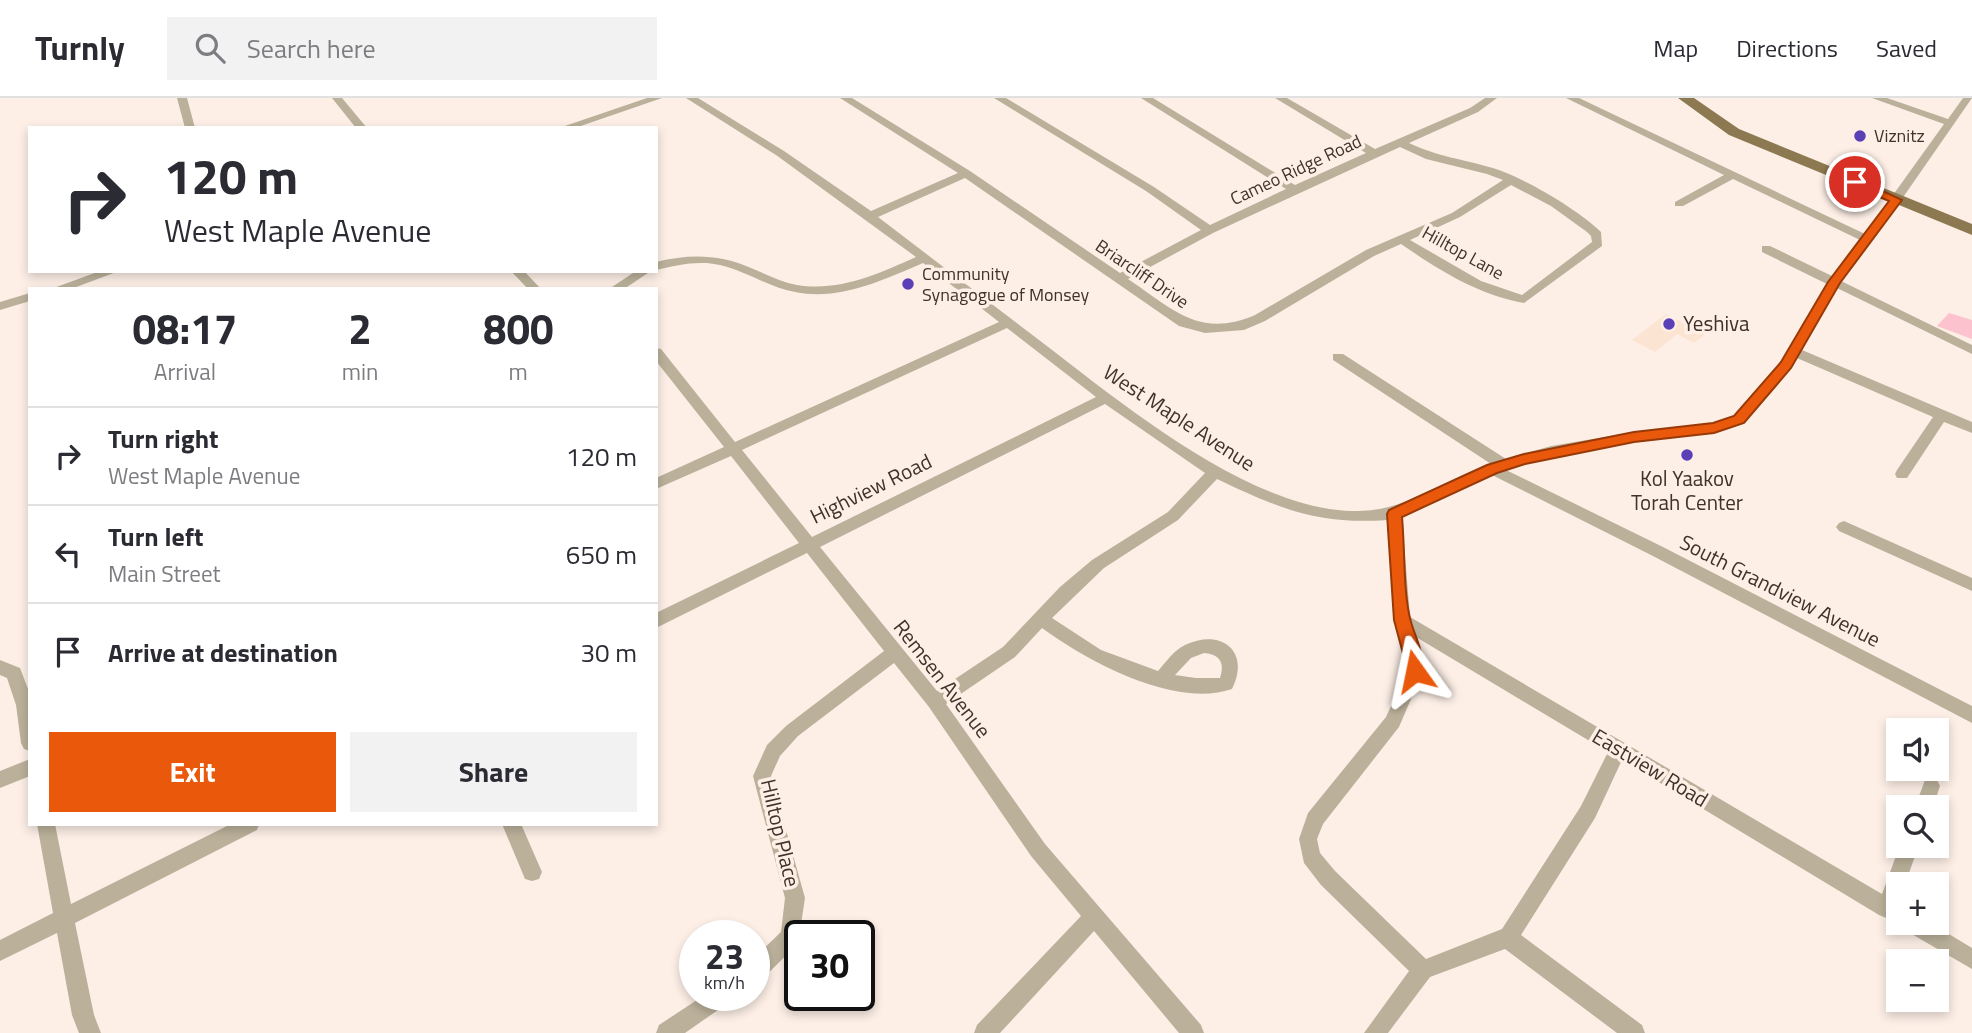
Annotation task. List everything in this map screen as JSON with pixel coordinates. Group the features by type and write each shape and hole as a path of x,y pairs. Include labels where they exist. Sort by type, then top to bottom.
{"main road":[{"path":"1685,98 1734,132 1972,230"}],"street":[{"path":"182,98 189,126"},
{"path":"337,98 360,126"},
{"path":"570,126 657,98"},
{"name":"West Maple Avenue","path":"691,98 780,153 870,216 1106,398 1215,472 1277,501 1304,510 1352,517 1395,514 1498,467 1551,452 1634,437 1714,428 1739,420 1769,387 1794,352 1834,282 1968,98"},
{"path":"999,98 1150,189 1209,230"},
{"path":"1146,98 1294,189"},
{"path":"1280,98 1374,153"},
{"name":"Cameo Ridge Road","path":"1118,279 1209,230 1294,189 1474,110 1492,98"},
{"path":"1571,98 1867,239"},
{"path":"1877,98 1950,123"},
{"name":"Briarcliff Drive","path":"852,99 1184,323 1205,329 1239,327 1260,318 1400,238 1456,215 1511,180"},
{"name":"Hilltop Lane","path":"1399,142 1430,157 1491,171 1511,180 1555,204 1597,235 1598,243 1524,299 1497,293 1428,257 1400,238"},
{"path":"870,216 965,173"},
{"path":"1679,204 1731,176"},
{"path":"1766,249 1972,350"},
{"path":"658,266 683,260 723,261 777,284 804,290 828,291 852,287 925,258"},
{"path":"69,287 107,273"},
{"path":"519,273 532,287"},
{"path":"618,287 642,273"},
{"path":"0,306 28,298"},
{"path":"658,483 1007,323"},
{"path":"1794,352 1972,428"},
{"name":"Remsen Avenue","path":"659,357 935,702 1038,850 1193,1033"},
{"name":"South Grandview Avenue","path":"1338,357 1498,467 1972,715"},
{"name":"Highview Road","path":"658,620 1106,398"},
{"path":"1902,474 1941,415"},
{"path":"935,702 1009,652 1098,564 1173,516 1215,472"},
{"path":"1395,514 1402,620 1411,645 1415,671 1394,722 1315,819 1308,839 1311,857 1328,878 1423,970"},
{"path":"1844,527 1972,585"},
{"path":"1041,618 1093,654 1134,671 1163,678"},
{"name":"Eastview Road","path":"1402,620 1886,908"},
{"name":"Hilltop Place","path":"770,957 791,937 795,898 762,775 773,751 792,731 894,653"},
{"path":"0,667 14,673 25,705 28,728"},
{"path":"1376,1033 1423,970 1494,941 1508,938 1588,812 1618,750"},
{"path":"0,780 28,768"},
{"path":"1928,795 1931,786"},
{"path":"46,826 83,1014 90,1033"},
{"path":"0,951 246,826"},
{"path":"512,826 533,872"},
{"path":"985,1033 1094,917"},
{"path":"1932,935 1972,959"},
{"path":"1508,938 1634,1033"},
{"path":"667,1033 699,1011"}],"shaded area":[{"path":"1949,313 1972,320 1972,339 1937,326"},
{"name":"Yeshiva","path":"1666,314 1705,334 1694,343 1677,334 1655,352 1632,340"}],"place":[{"name":"Viznitz","path":"1860,136"},
{"name":"Community Synagogue of Monsey","path":"908,284"},
{"name":"Yeshiva","path":"1669,324"},
{"name":"Kol Yaakov Torah Center","path":"1687,455"}],"route":[{"path":"1415,671 1411,645 1402,620 1395,514 1492,469 1524,459 1634,437 1714,428 1739,420 1787,364 1834,282 1896,200 1855,182"}]}
